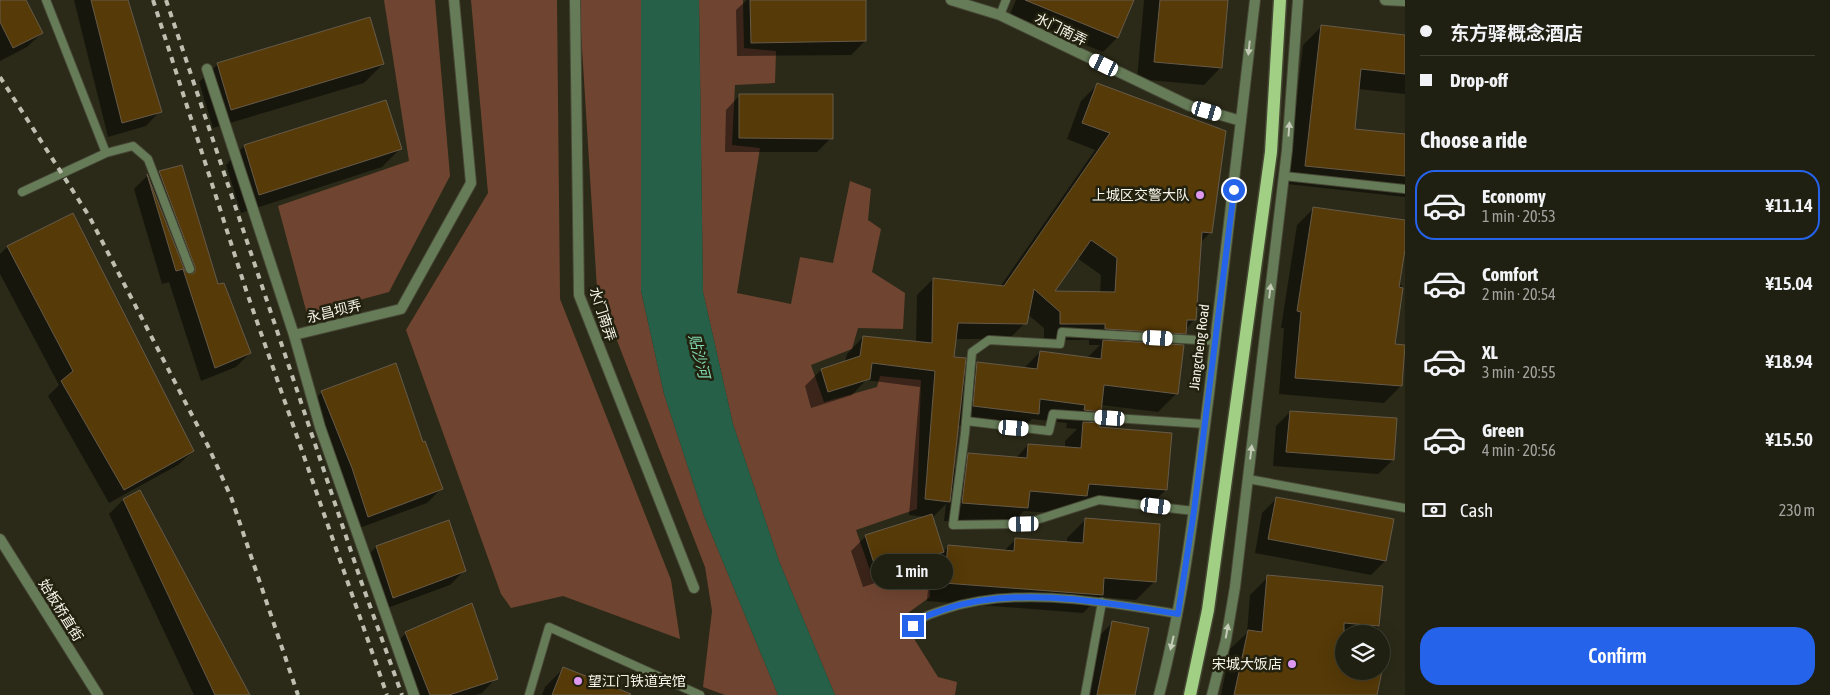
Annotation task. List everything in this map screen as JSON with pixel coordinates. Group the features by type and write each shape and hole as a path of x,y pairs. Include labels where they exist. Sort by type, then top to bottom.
{"main road":[{"path":"1190,695 1208,610 1271,152 1280,0"}],"street":[{"name":"永昌坝弄","path":"414,695 320,427 294,335 401,309 471,183 454,0"},
{"name":"水门南弄","path":"575,0 579,296 694,588"},
{"name":"水门南弄","path":"951,0 1000,15 1190,106 1241,121"},
{"name":"Jiangcheng Road","path":"1159,695 1178,614 1194,511 1255,0"},
{"path":"1212,695 1226,640 1235,587 1284,176 1298,0"},
{"path":"1386,0 1405,1"},
{"path":"207,69 294,335"},
{"name":"始板桥直街","path":"0,539 98,695"}],"lane":[{"path":"46,0 106,153"},
{"path":"1000,15 1006,0"},
{"path":"22,192 106,153 133,146 148,159 190,269"},
{"path":"1284,176 1405,189"},
{"path":"1194,511 1100,500 1024,524 953,525 966,421 972,352 989,340 1060,344 1062,332 1215,341"},
{"path":"966,421 1049,431 1053,414 1205,424"},
{"path":"1248,479 1405,508"},
{"path":"913,626 920,618 966,602 1049,597 1102,602 1178,614"},
{"path":"1085,695 1102,602"},
{"path":"529,695 549,627 700,695"}],"shaded area":[{"path":"384,0 435,0 450,176 389,292 307,314 278,206 409,161"},
{"path":"471,0 557,0 560,299 671,580 680,639 563,596 511,608 501,594 406,330 488,193"},
{"path":"579,0 641,0 641,291 664,394 704,516 778,695 725,695 703,687 712,611 705,567 597,289"},
{"path":"699,0 743,0 744,48 776,51 775,83 735,85 732,145 760,148 737,293 791,304 800,257 833,263 850,181 871,189 868,220 881,229 872,272 905,293 903,329 858,328 852,349 811,365 824,402 877,387 880,376 921,380 917,509 856,530 873,579 929,563 930,597 901,618 938,677 957,682 955,695 835,695 779,561 733,424 703,292"}],"water":[{"name":"贴沙河","path":"641,0 699,0 703,292 733,424 779,561 835,695 778,695 704,516 664,394 641,291"}],"building":[{"path":"0,0 26,0 43,33 13,48 0,22"},
{"path":"91,0 128,0 162,112 122,123"},
{"path":"750,0 866,0 866,41 751,43"},
{"path":"1025,0 1134,0 1118,38"},
{"path":"1160,0 1228,0 1222,68 1154,62"},
{"path":"370,17 384,64 231,110 217,63"},
{"path":"1321,25 1405,35 1405,74 1361,69 1355,129 1405,134 1405,176 1305,166"},
{"path":"1097,83 1226,131 1212,233 1202,232 1196,320 1187,320 1186,334 1105,329 1105,324 1060,324 1060,312 1034,289 1027,324 958,323 954,357 966,358 950,502 925,499 935,371 872,363 870,379 828,392 821,369 860,356 863,336 932,343 933,278 1004,286 1110,133 1082,123","holes":["1091,240 1117,258 1115,292 1055,291"]},
{"path":"739,94 833,94 833,139 739,138"},
{"path":"386,100 402,149 259,195 244,145"},
{"path":"182,165 218,284 224,283 251,353 215,368 183,269 176,271 147,174 185,271 192,274 195,272 195,267 159,171"},
{"path":"1313,207 1405,220 1405,250 1399,287 1403,288 1395,344 1405,345 1402,386 1295,378 1301,312 1297,311"},
{"path":"73,213 194,451 124,490 61,381 73,371 7,246"},
{"path":"1103,340 1184,345 1178,394 1104,385 1101,412 1084,410 1085,405 1040,399 1039,414 973,406 977,362 1037,369 1040,351 1101,359"},
{"path":"396,363 423,442 425,441 443,489 368,517 352,468 321,391"},
{"path":"1290,411 1397,418 1394,460 1286,452"},
{"path":"1083,422 1100,423 1099,427 1172,433 1167,490 1089,484 1087,496 1030,491 1028,508 962,503 968,453 1027,458 1028,444 1081,448"},
{"path":"140,490 250,695 215,695 123,499"},
{"path":"1276,497 1394,519 1386,561 1268,539"},
{"path":"932,514 944,552 877,573 865,535"},
{"path":"1085,518 1160,524 1156,582 1104,578 1103,595 944,583 948,545 1014,551 1015,538 1083,543"},
{"path":"449,520 466,571 393,598 376,546"},
{"path":"1267,575 1383,586 1379,625 1344,623 1344,625 1335,625 1335,680 1380,680 1377,695 1234,695 1248,630 1262,632"},
{"path":"472,603 498,679 449,695 430,695 405,632"},
{"path":"1112,621 1149,628 1135,695 1097,695"},
{"name":"望江门铁道宾馆","path":"563,667 631,694 552,695"}],"railway":[{"path":"153,0 246,290 387,695"},
{"path":"166,0 361,581 402,695"},
{"path":"0,77 89,216 208,446 231,497 298,695"}],"place":[{"name":"上城区交警大队","path":"1200,195"},
{"name":"宋城大饭店","path":"1292,664"},
{"name":"望江门铁道宾馆","path":"578,681"}],"route":[{"path":"913,626 920,618 966,602 1049,597 1102,602 1178,614 1194,511 1234,190"}]}
